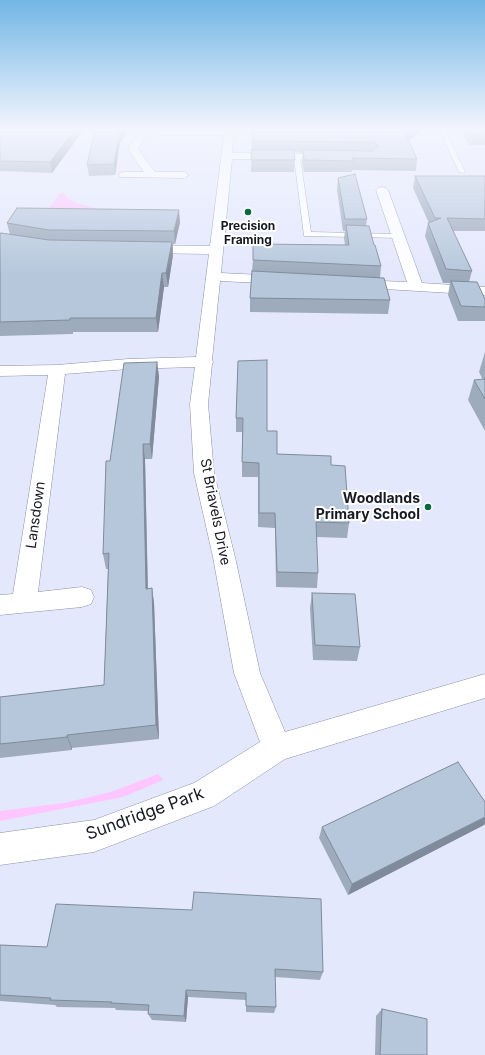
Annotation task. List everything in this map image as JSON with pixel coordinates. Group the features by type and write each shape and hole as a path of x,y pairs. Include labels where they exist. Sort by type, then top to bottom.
{"street":[{"name":"St Briavels Drive","path":"225,177 205,362 199,404 204,473 224,557 247,673 277,748"},
{"path":"382,190 416,287"},
{"path":"125,250 216,250"},
{"path":"214,277 292,281"},
{"path":"339,283 485,292"},
{"path":"0,371 57,370 128,364 205,362"},
{"name":"Lansdown","path":"24,603 57,370"},
{"path":"0,605 82,597"},
{"name":"Sundridge Park","path":"0,849 94,836 203,795 277,748 485,686"}],"lane":[{"path":"300,177 308,234 399,236"}],"shaded area":[{"path":"60,193 64,193 67,198 76,203 99,209 48,210"},
{"path":"158,774 163,780 123,797 0,821 0,811 64,803 111,792"}],"building":[{"path":"356,177 367,219 345,219 338,178"},
{"path":"416,177 485,177 485,219 447,218 472,271 446,269 428,223 441,218 435,218"},
{"path":"17,208 179,210 174,231 49,230 7,223"},
{"path":"346,225 369,226 381,266 253,260 253,244 349,245"},
{"path":"1,233 49,240 172,242 166,273 162,273 156,318 70,318 70,320 0,322"},
{"path":"252,271 384,278 390,300 250,298"},
{"path":"451,281 477,282 485,299 485,307 461,306"},
{"path":"267,360 267,431 277,431 277,454 331,456 331,465 345,466 349,523 316,522 318,573 277,572 275,513 259,513 259,463 242,462 243,418 236,418 238,361"},
{"path":"157,362 150,444 143,444 146,589 152,588 156,725 0,744 0,697 104,685 109,553 103,554 106,461 110,461 124,363"},
{"path":"485,379 485,399 474,380"},
{"path":"312,593 355,594 360,647 315,645"},
{"path":"458,762 485,802 485,817 352,884 322,827"},
{"path":"194,892 321,899 323,972 275,969 276,1007 246,1006 246,993 186,990 184,1016 148,1014 149,1005 50,1000 51,998 0,995 0,945 47,947 56,904 192,910"},
{"path":"382,1009 427,1019 427,1055 380,1055"}],"place":[{"name":"Precision Framing","path":"248,212"},
{"name":"Woodlands Primary School","path":"428,507"}]}
